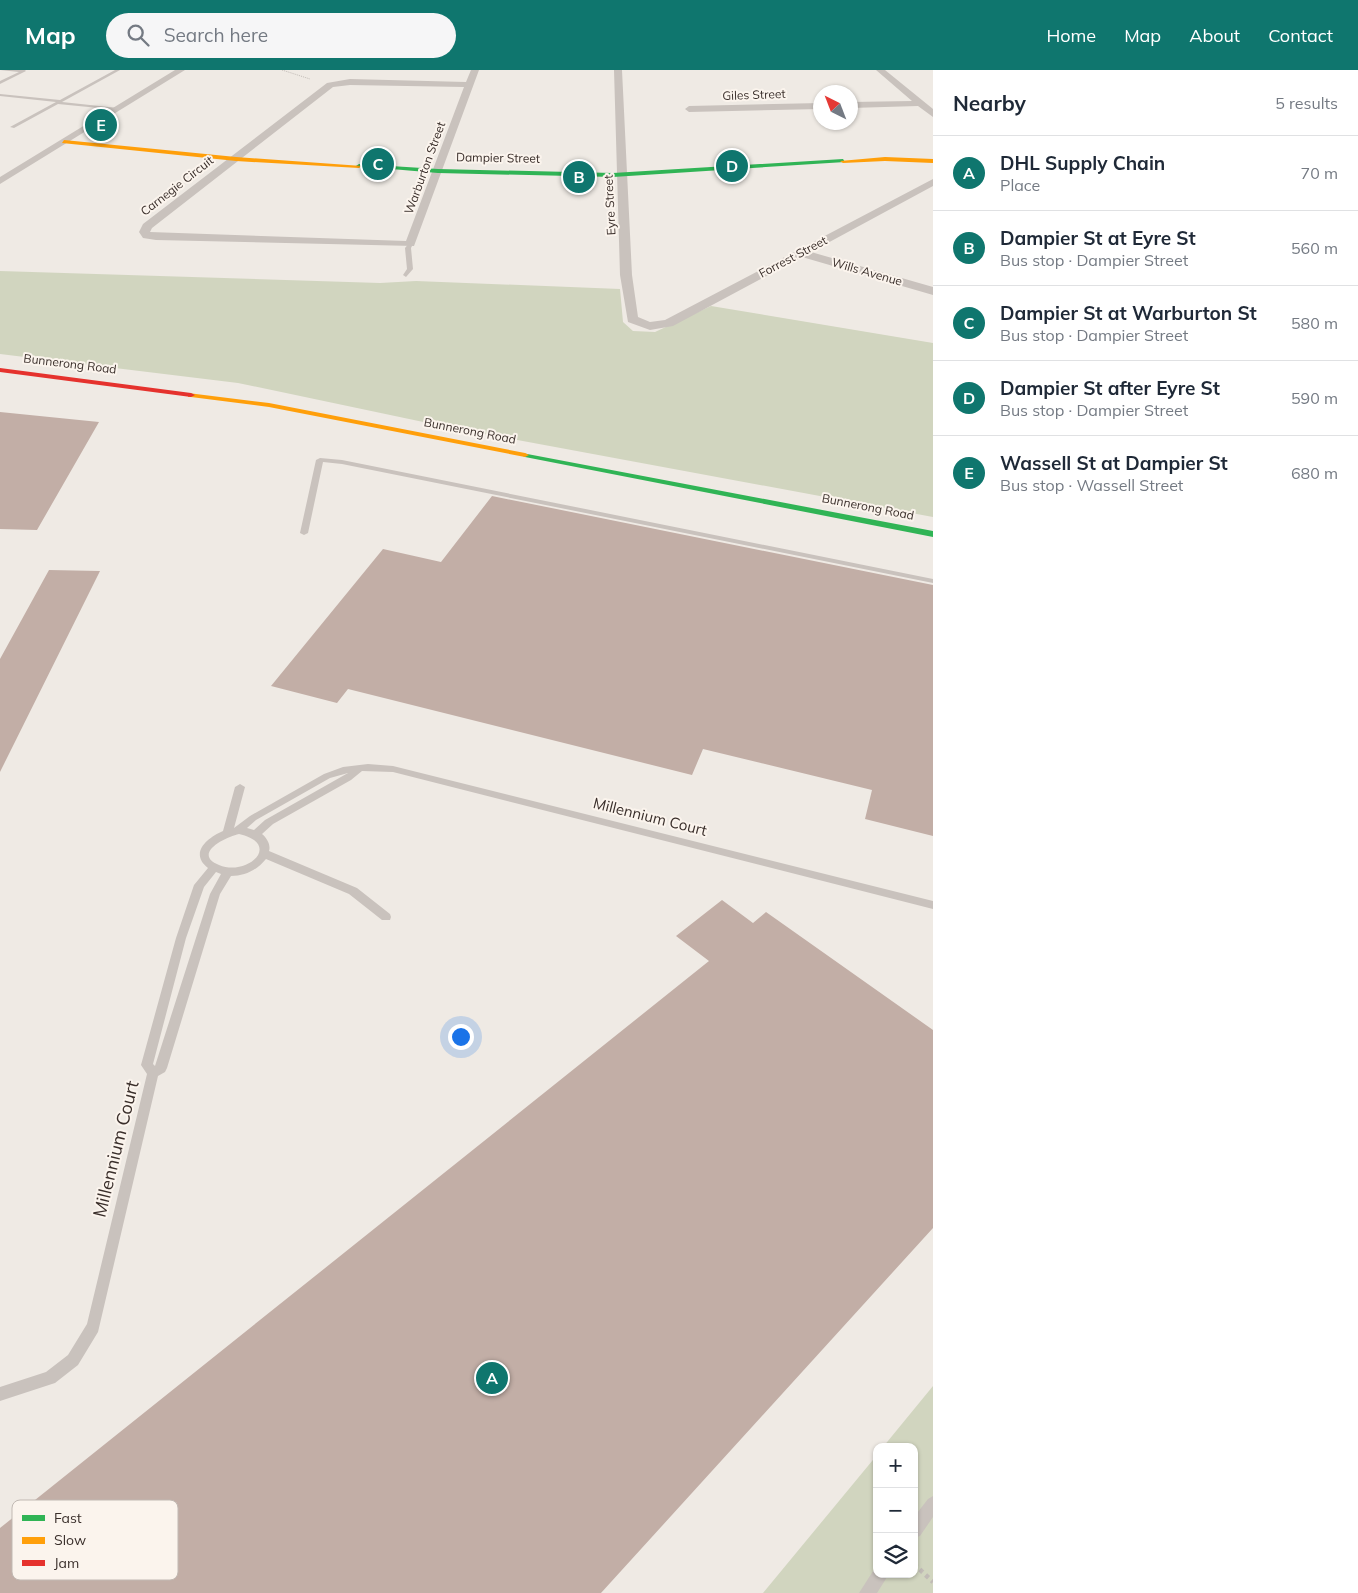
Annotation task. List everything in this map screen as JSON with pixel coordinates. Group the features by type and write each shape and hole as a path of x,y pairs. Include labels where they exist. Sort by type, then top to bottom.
{"street":[{"path":"0,181 181,70"},
{"name":"Warburton Street","path":"410,244 475,70"},
{"name":"Eyre Street","path":"618,70 626,275 632,319 638,324 650,327"},
{"path":"880,70 933,114"},
{"path":"330,85 350,82 469,85"},
{"name":"Carnegie Circuit","path":"330,85 147,226 144,232 147,236 156,237 410,244"},
{"path":"858,105 919,103"},
{"name":"Giles Street","path":"688,109 813,106"},
{"name":"Dampier Street","path":"64,142 236,159 438,170 621,175 885,159 933,161"},
{"name":"Forrest Street","path":"650,327 669,322 933,182"},
{"name":"Wills Avenue","path":"802,253 933,291"},
{"name":"Bunnerong Road","path":"0,370 269,406 933,534"}],"lane":[{"path":"0,83 24,72 2,70"},
{"path":"12,127 118,70"},
{"path":"0,95 118,108"},
{"name":"Warburton Street","path":"406,274 410,269 408,248 410,244"},
{"path":"304,533 320,460 342,462 933,581"},
{"name":"Millennium Court","path":"234,830 328,776 337,772 373,766 393,769 933,906"},
{"name":"Millennium Court","path":"256,834 269,822 348,778 358,770"},
{"path":"234,830 240,787"},
{"path":"234,830 256,834 265,846 264,854 259,862 250,868 239,872 227,873 214,868 208,863 205,856 206,848 219,835 234,830"},
{"path":"264,854 353,891 386,917"},
{"path":"153,1073 147,1065 182,938 198,885 214,868"},
{"name":"Millennium Court","path":"0,1394 50,1378 73,1360 94,1328 153,1073 161,1068 215,894 227,873"},
{"path":"918,1525 933,1504"},
{"path":"867,1593 878,1578"}],"path":[{"path":"282,70 330,85"},
{"path":"918,1568 933,1582"}],"green space":[{"path":"0,271 380,283 416,281 620,289 623,322 633,331 655,332 711,306 933,343 933,517 447,427 238,383 0,354"},
{"path":"933,1386 933,1593 763,1593 873,1460 873,1578 918,1578 918,1443 886,1443"}],"building":[{"path":"0,412 99,422 37,530 0,529"},
{"path":"492,496 933,585 933,836 865,819 872,790 703,749 692,775 348,689 337,703 271,686 383,549 441,562"},
{"path":"49,570 100,571 0,772 0,659"},
{"path":"722,900 753,923 766,912 933,1030 933,1228 601,1593 0,1593 0,1528 12,1518 12,1580 178,1580 178,1500 35,1500 709,961 676,936"}],"traffic: fast":[{"path":"359,166 438,171 613,175 843,161"},
{"path":"525,455 933,534"}],"traffic: slow":[{"path":"64,142 236,159 359,166"},
{"path":"843,161 885,159 933,161"},
{"path":"191,395 269,405 525,455"}],"traffic: jam":[{"path":"0,370 191,395"}],"place":[{"name":"Wassell St at Dampier St","path":"101,125"},
{"name":"Dampier St at Warburton St","path":"378,164"},
{"name":"Dampier St after Eyre St","path":"732,166"},
{"name":"Dampier St at Eyre St","path":"579,177"},
{"name":"DHL Supply Chain","path":"492,1378"}]}
